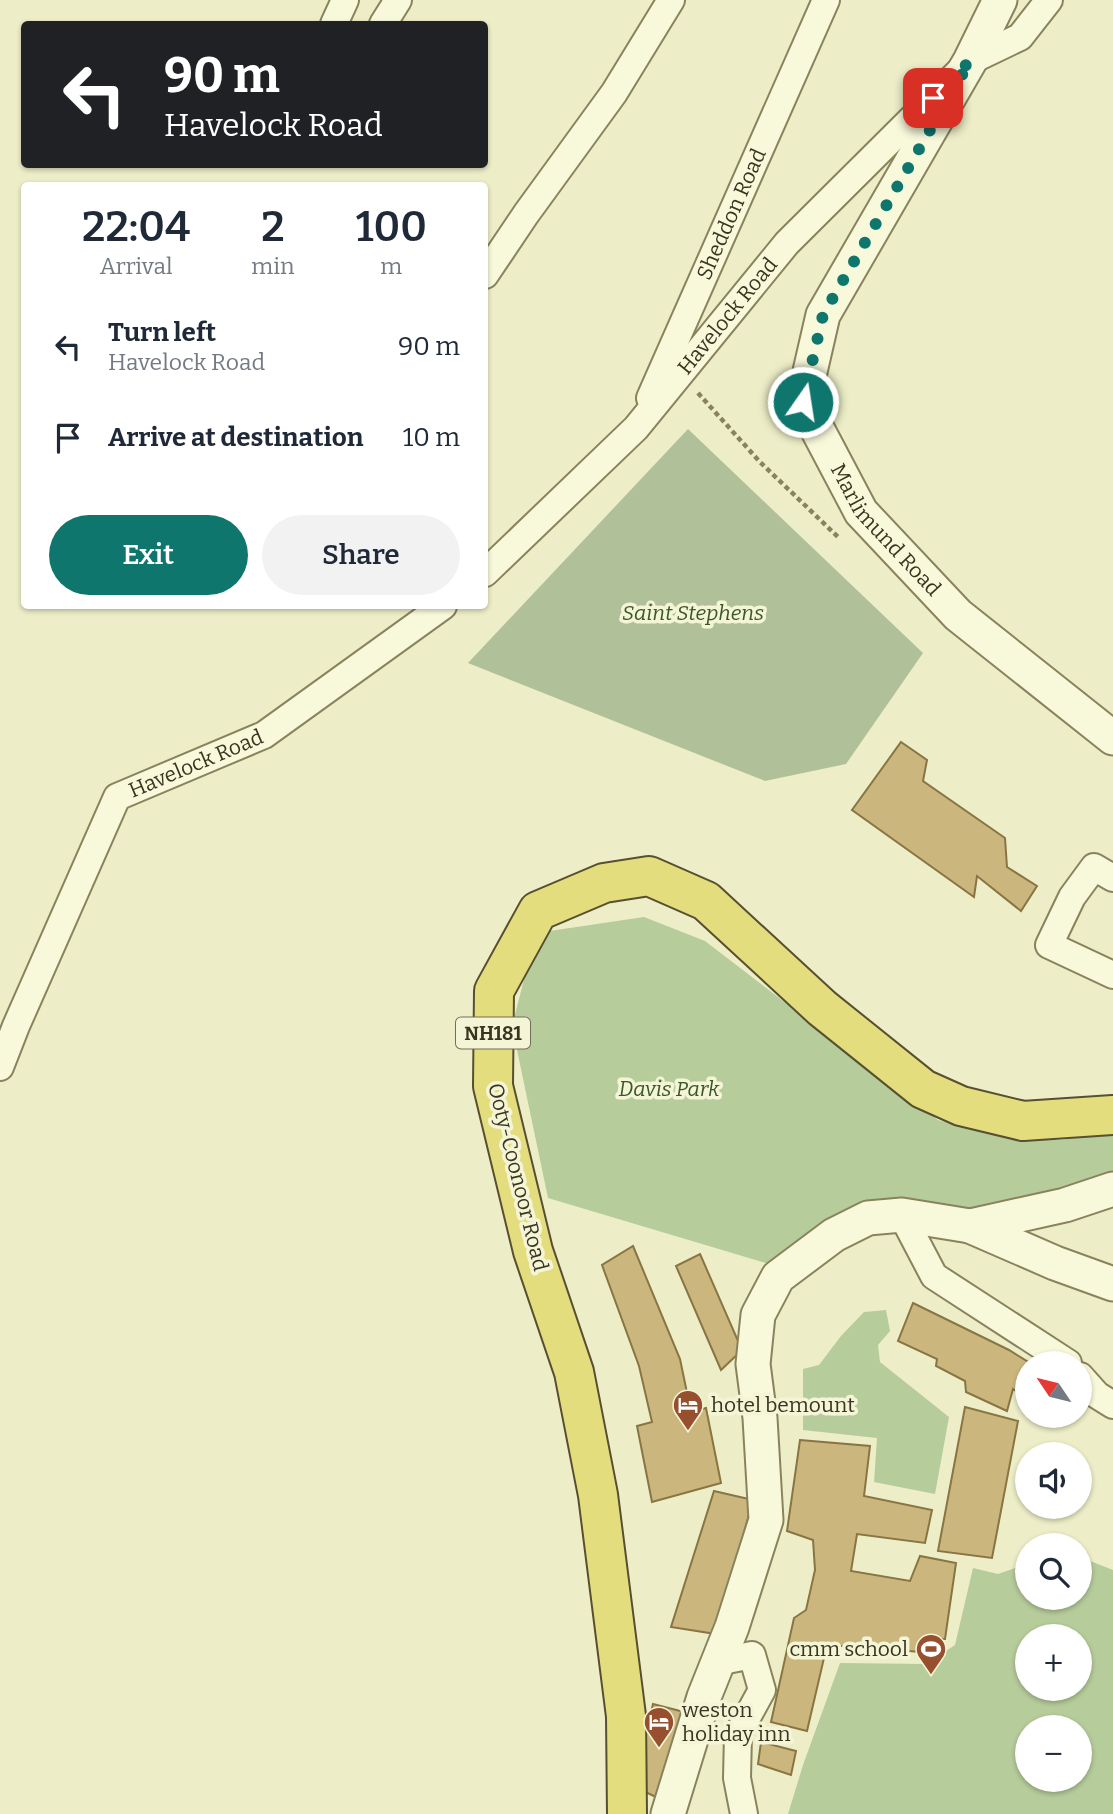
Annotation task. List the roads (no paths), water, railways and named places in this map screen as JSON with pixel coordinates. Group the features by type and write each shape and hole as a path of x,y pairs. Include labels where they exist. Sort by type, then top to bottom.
{"highway":[{"name":"Ooty-Coonoor Road","path":"627,1814 626,1716 598,1495 574,1372 533,1251 493,1086 494,991 538,911 604,883 649,876 706,901 822,1008 923,1089 961,1106 1023,1121 1113,1115"}],"street":[{"path":"335,21 345,0"},
{"path":"385,21 398,0"},
{"path":"488,271 614,93 671,0"},
{"name":"Sheddon Road","path":"636,428 826,0"},
{"name":"Marlimund Road","path":"1000,0 970,61 823,315 803,402 861,512 958,615 1113,738"},
{"name":"Havelock Road","path":"488,570 636,428 787,243 970,61 1020,37 1049,0"},
{"name":"Havelock Road","path":"0,1067 117,796 264,735 439,609"},
{"path":"1113,878 1094,867 1072,897 1049,945 1113,975"},
{"path":"970,1226 1065,1205 1113,1189"},
{"path":"902,1215 934,1276 1050,1351"},
{"path":"668,1814 704,1697 732,1627 766,1520 760,1418 753,1364 758,1315 778,1277 834,1235 868,1218 902,1215 970,1226 1055,1263 1113,1284"},
{"path":"1092,1389 1113,1405"},
{"path":"718,1662 752,1655 762,1690 738,1734 737,1778 744,1814"}],"place":[{"name":"hotel bemount","path":"688,1432"},
{"name":"cmm school","path":"931,1676"},
{"name":"weston holiday inn","path":"659,1749"}],"park label":[{"name":"Saint Stephens","path":"693,613"},
{"name":"Davis Park","path":"669,1089"}]}
